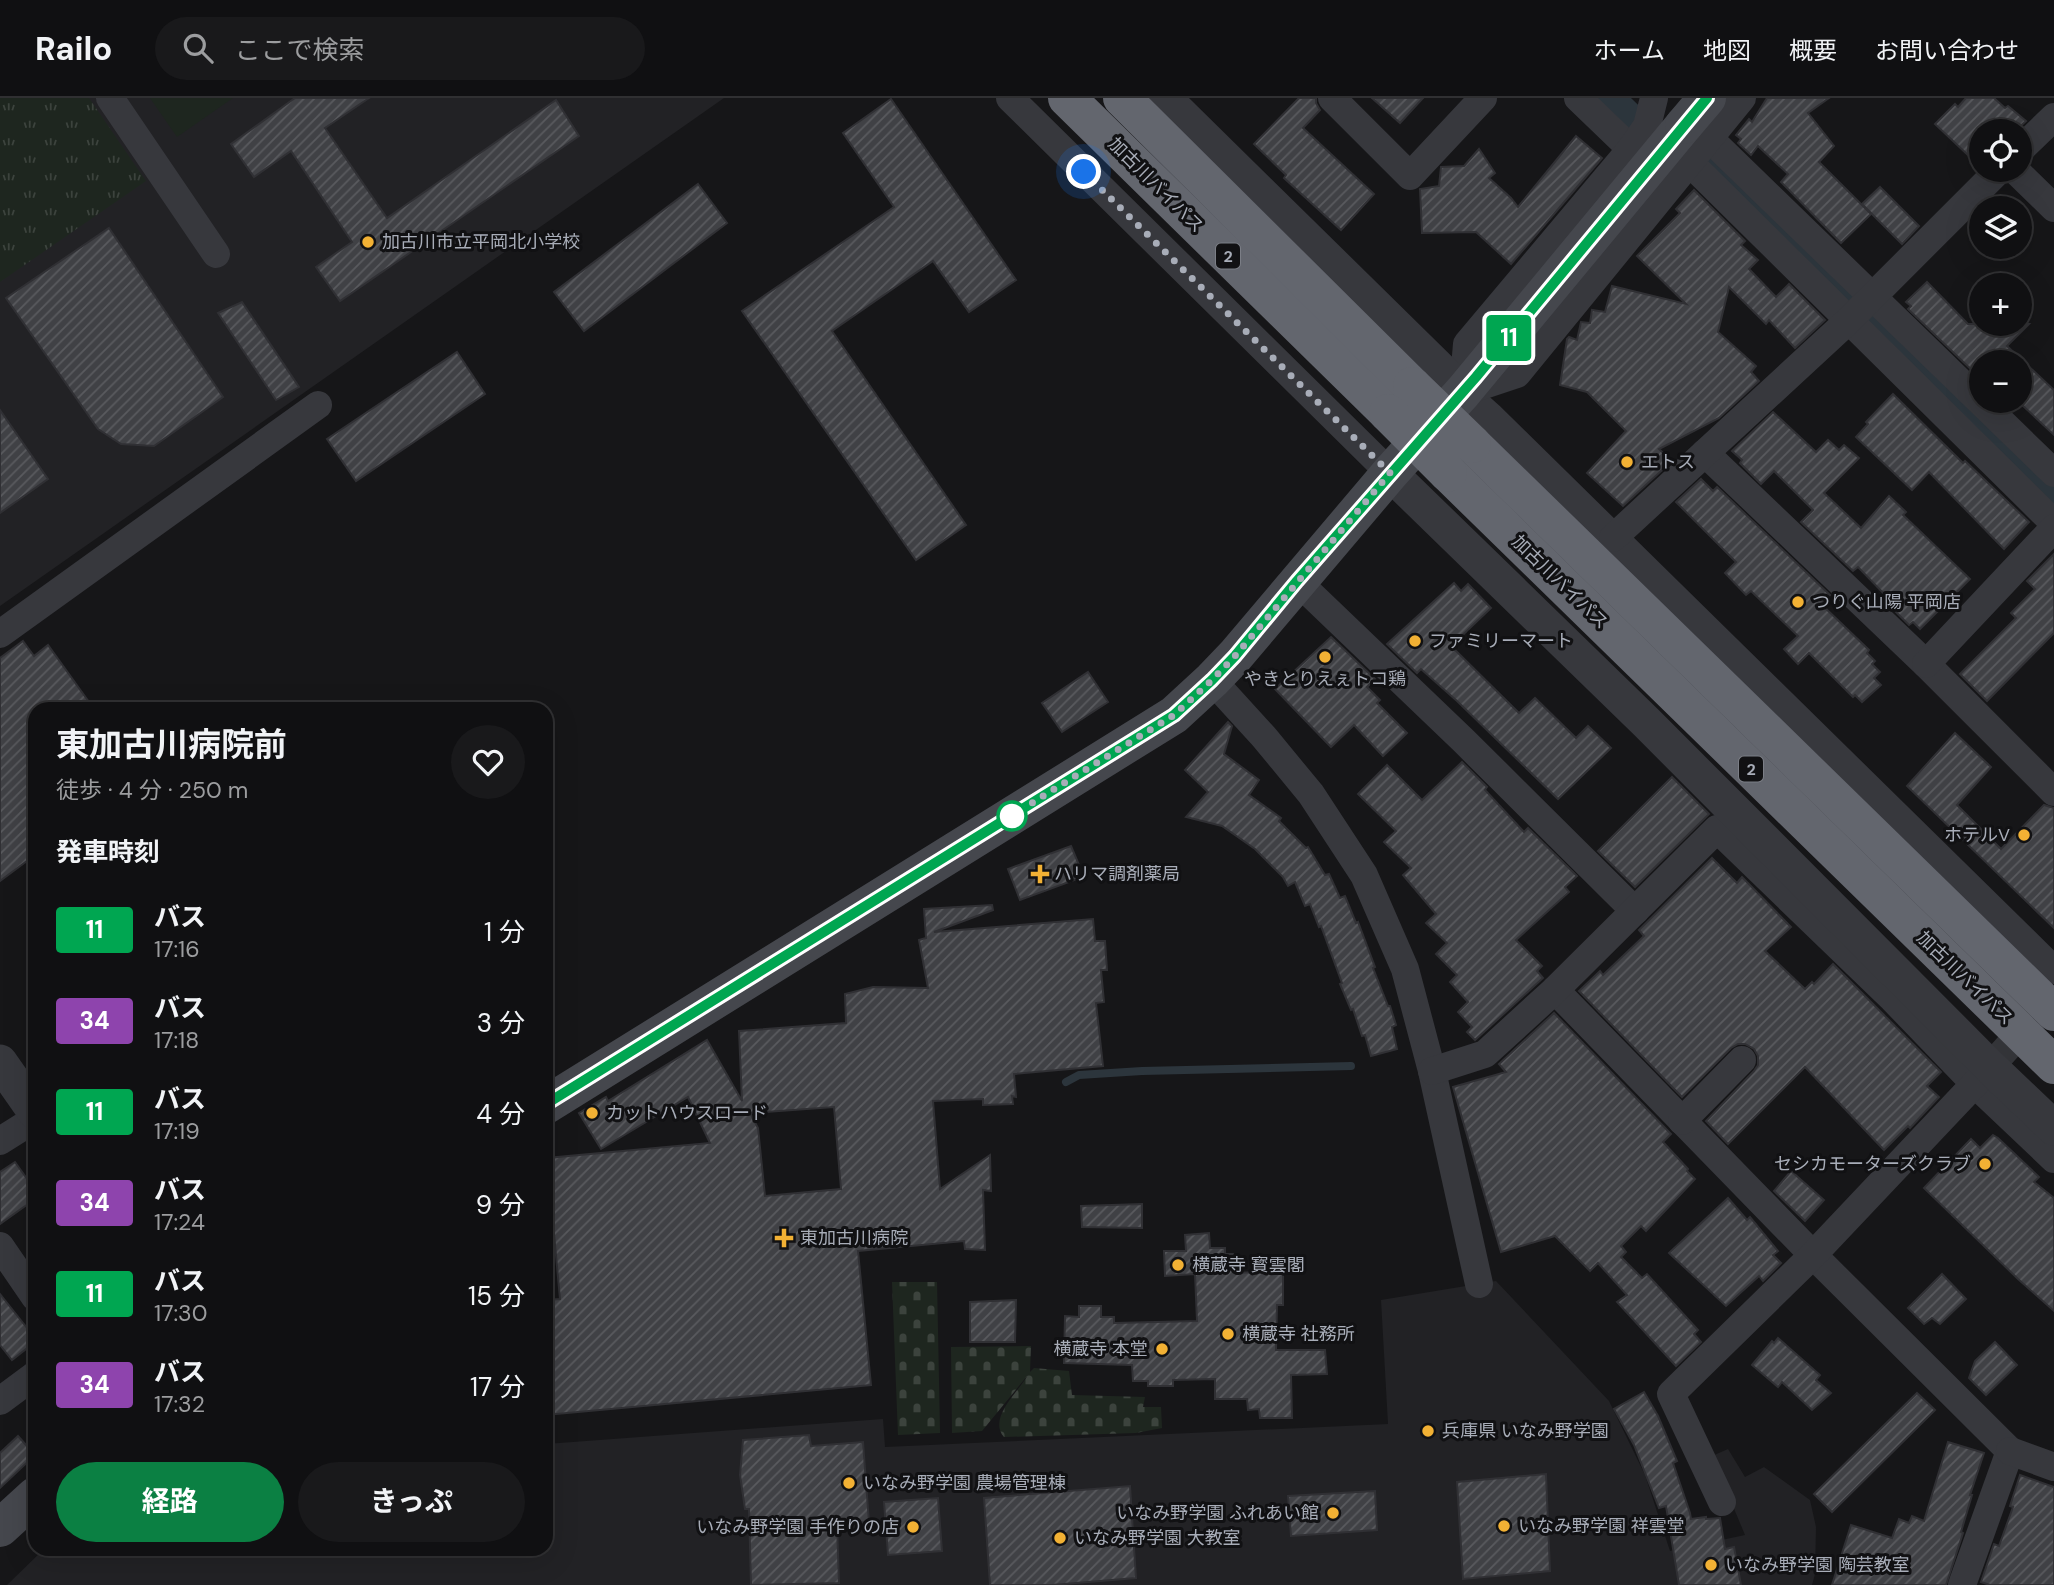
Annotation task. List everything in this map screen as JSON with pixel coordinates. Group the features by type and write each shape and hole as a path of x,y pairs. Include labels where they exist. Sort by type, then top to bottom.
{"highway":[{"name":"加古川バイパス","path":"1067,98 1400,400 1472,444 2054,1012"},
{"name":"加古川バイパス","path":"1122,98 1400,400 1448,473 2054,1065"}],"main road":[{"path":"553,1101 1174,715 1235,656 1390,473 1700,118"},
{"path":"0,1528 28,1502"}],"street":[{"path":"110,98 216,254"},
{"path":"1010,98 1646,722 1982,1075 2054,1158"},
{"path":"1164,98 2054,971"},
{"path":"1332,98 1410,176 1483,98"},
{"path":"1578,98 1631,149"},
{"path":"1463,392 1467,344 1631,149 1647,126 1654,98"},
{"path":"1700,118 1742,98"},
{"path":"2044,98 2054,107"},
{"path":"2032,138 2054,117"},
{"path":"1463,392 1517,374 1690,163 1700,118"},
{"path":"1700,118 1860,309 2054,523"},
{"path":"1690,163 2054,473"},
{"path":"1613,538 1860,309 1987,182"},
{"path":"2027,182 2054,208"},
{"path":"0,634 318,405"},
{"path":"1705,453 1926,664 2054,792"},
{"path":"1926,664 2054,528"},
{"path":"1297,581 1464,741 1635,911"},
{"path":"1212,680 1311,794 1364,875 1405,969 1432,1071 1479,1284"},
{"path":"1432,1071 1485,1054 1555,990 1717,829 1893,999 1982,1075 2054,1128"},
{"path":"1555,990 1813,1255 2010,1451 2054,1467"},
{"path":"1682,1121 1742,1060"},
{"path":"0,1062 28,1102"},
{"path":"1722,1502 1671,1394 1813,1255 1982,1075"},
{"path":"0,1141 28,1123"},
{"path":"0,1246 28,1287"},
{"path":"0,1401 28,1381"},
{"path":"1962,1585 2010,1451"}],"shaded area":[{"path":"0,98 724,98 0,606"},
{"name":"兵庫県 いなみ野学園","path":"1496,1281 1609,1401 1645,1475 1670,1551 1745,1535 1712,1456 1728,1449 1745,1477 1764,1467 1810,1500 1816,1527 1815,1574 1812,1585 7,1585 37,1556 553,1556 553,1443 883,1419 885,1447 1388,1424 1381,1300"}],"green space":[{"path":"0,98 89,98 146,181 0,282"},
{"path":"150,98 233,98 177,137"},
{"path":"892,1282 937,1282 940,1433 898,1435"},
{"path":"1031,1346 1030,1372 1034,1368 1069,1371 1072,1395 1145,1397 1143,1407 1161,1407 1162,1428 1136,1433 1004,1437 999,1421 1002,1413 1028,1375 982,1431 952,1433 951,1347"}],"building":[{"path":"295,98 369,98 325,128 387,218 556,100 579,136 340,301 316,267 352,242 291,151 254,177 231,144"},
{"path":"1299,98 1316,98 1320,110 1303,128 1374,194 1341,230 1284,178 1286,175 1254,144"},
{"path":"1372,98 1423,98 1400,123"},
{"path":"1767,98 1829,98 1808,113 1834,146 1819,162 1871,214 1841,243 1781,182 1788,174 1758,146 1751,155 1738,143 1741,139 1736,135 1749,119 1752,122"},
{"path":"1966,98 1994,98 2024,119 1969,119 1969,156 1935,124 1955,104 1958,107"},
{"path":"891,99 1016,280 969,312 933,261 832,331 966,525 916,560 742,311 894,207 843,133"},
{"path":"1576,136 1602,158 1511,264 1476,232 1422,233 1420,189 1439,186 1441,167 1464,166 1479,149 1495,173 1489,178 1518,207"},
{"path":"698,184 727,223 584,331 554,292"},
{"path":"1880,187 1919,226 1902,244 1862,204"},
{"path":"1694,190 1745,241 1741,245 1758,260 1749,269 1776,297 1789,284 1825,320 1795,348 1769,320 1766,324 1729,287 1718,332 1756,366 1751,372 1759,381 1719,418 1659,449 1672,461 1623,506 1587,473 1626,431 1587,392 1560,385 1567,339 1569,337 1577,340 1581,322 1590,323 1592,310 1605,312 1612,286 1686,304 1637,256 1680,213 1676,209"},
{"path":"109,228 223,397 154,446 121,444 98,429 6,298"},
{"path":"1927,282 1969,324 1969,336 2017,336 2007,346 2011,350 1969,350 1969,367 1908,309 1911,306 1906,302"},
{"path":"242,302 299,387 276,400 218,313"},
{"path":"457,352 485,394 356,481 327,439"},
{"path":"2032,369 2054,390 2054,435 2031,413"},
{"path":"1893,394 1963,463 1965,461 2029,522 2004,549 1929,472 1912,490 1856,437 1868,424 1866,422"},
{"path":"0,410 48,479 0,513"},
{"path":"1773,412 1816,452 1828,440 1839,450 1844,445 1859,458 1824,493 1861,528 1889,496 1906,512 1903,515 1970,579 1920,629 1913,622 1909,625 1890,606 1893,603 1858,567 1853,571 1801,522 1813,510 1774,471 1761,484 1740,463 1742,460 1732,451"},
{"path":"1701,479 1713,491 1717,487 1830,595 1821,604 1869,650 1867,653 1875,661 1872,664 1880,672 1874,678 1881,685 1862,702 1855,695 1853,697 1809,653 1798,664 1784,649 1798,636 1751,591 1746,595 1725,573 1736,562 1676,502"},
{"path":"2054,554 2054,633 1987,701 1960,674 2016,618 2011,613 2035,589 2027,581"},
{"path":"1454,583 1461,591 1468,584 1491,608 1451,646 1519,713 1535,698 1576,738 1588,726 1611,748 1558,799 1457,701 1421,669 1417,673 1387,644"},
{"path":"1331,637 1375,679 1367,687 1380,700 1377,703 1407,733 1383,756 1354,725 1331,747 1275,689"},
{"path":"23,641 34,656 48,645 89,702 28,702 28,860 0,881 0,658"},
{"path":"1088,672 1108,702 1062,732 1042,703"},
{"path":"1228,722 1232,726 1224,754 1259,780 1249,795 1281,818 1279,821 1308,847 1325,875 1329,874 1340,898 1345,896 1356,923 1358,922 1375,967 1373,968 1390,1006 1396,1025 1392,1027 1397,1049 1371,1056 1365,1035 1362,1036 1353,1009 1351,1010 1340,984 1342,983 1321,926 1319,927 1310,904 1305,906 1295,882 1288,886 1283,877 1255,849 1222,826 1186,817 1208,792 1185,770"},
{"path":"1955,733 1991,767 1957,805 2001,849 2044,805 2054,808 2054,928 1907,786"},
{"path":"1462,762 1487,787 1485,790 1524,832 1528,828 1577,876 1565,887 1569,892 1516,940 1542,966 1537,971 1543,978 1475,1040 1467,1032 1472,1027 1458,1012 1468,1002 1450,982 1457,975 1436,954 1447,943 1426,923 1436,914 1403,875 1411,868 1384,842 1396,831 1358,794 1387,765 1422,800"},
{"path":"1672,777 1709,814 1635,887 1598,851"},
{"path":"1071,846 1079,865 1076,867 1080,878 1020,900 1008,869"},
{"path":"1712,858 1737,883 1742,877 1791,927 1765,951 1805,989 1812,982 1814,984 1833,964 1941,1072 1927,1086 1939,1097 1910,1128 1908,1126 1884,1150 1805,1067 1728,1144 1706,1121 1758,1065 1758,1056 1754,1049 1745,1044 1731,1048 1682,1097 1579,991 1600,971 1603,975 1644,936 1639,930"},
{"path":"992,905 993,910 934,932 1093,919 1095,941 1105,941 1107,970 1101,970 1104,1002 1096,1003 1103,1066 1014,1074 1016,1097 1012,1096 1013,1104 983,1105 983,1099 933,1101 940,1189 990,1155 991,1191 983,1190 985,1250 965,1249 964,1241 858,1251 871,1385 553,1414 553,1300 560,1299 553,1223 553,1157 710,1143 688,1097 601,1149 579,1113 606,1097 608,1101 707,1040 742,1101 739,1031 846,1023 845,994 873,987 928,988 919,940 926,938 924,909","holes":["834,1107 841,1189 765,1196 758,1128 750,1113"]},
{"path":"1554,1013 1671,1134 1663,1142 1695,1179 1646,1231 1641,1226 1621,1246 1626,1252 1621,1257 1642,1278 1647,1274 1698,1330 1694,1334 1701,1342 1676,1366 1617,1302 1627,1295 1598,1263 1590,1271 1555,1236 1501,1252 1453,1087 1506,1072 1499,1064"},
{"path":"1993,1135 2039,1177 2034,1182 2054,1198 2054,1311 1924,1188 1971,1139 1980,1148"},
{"path":"15,1162 28,1180 28,1204 0,1224 0,1172"},
{"path":"1791,1171 1824,1200 1805,1221 1774,1191"},
{"path":"1728,1198 1747,1220 1750,1217 1778,1251 1773,1255 1781,1263 1763,1281 1759,1276 1726,1306 1669,1253"},
{"path":"1142,1204 1142,1228 1082,1227 1081,1206"},
{"path":"1209,1233 1210,1248 1225,1248 1225,1254 1233,1254 1234,1273 1283,1271 1283,1305 1277,1305 1276,1350 1325,1350 1327,1374 1291,1375 1292,1418 1260,1418 1259,1409 1248,1410 1247,1399 1215,1399 1215,1379 1173,1380 1173,1386 1148,1386 1148,1381 1133,1381 1132,1365 1064,1363 1065,1316 1079,1317 1079,1306 1101,1306 1101,1317 1114,1317 1114,1323 1197,1321 1195,1274 1165,1276 1164,1251 1186,1251 1185,1235"},
{"path":"1942,1274 1966,1299 1940,1324 1932,1318 1924,1324 1908,1308"},
{"path":"0,1294 28,1329 28,1347 12,1360 0,1345"},
{"path":"1016,1300 1015,1342 970,1342 970,1302"},
{"path":"1778,1338 1820,1375 1816,1380 1831,1393 1812,1410 1782,1382 1778,1387 1752,1365 1772,1341 1774,1343"},
{"path":"1995,1342 2017,1365 1986,1395 1969,1378 1975,1361"},
{"path":"1644,1392 1658,1416 1677,1461 1673,1463 1691,1519 1720,1518 1725,1549 1734,1547 1741,1585 1679,1585 1666,1506 1659,1508 1634,1445 1614,1409"},
{"path":"1917,1393 1935,1410 1832,1512 1814,1494"},
{"path":"809,1435 811,1446 863,1442 869,1522 837,1524 839,1583 751,1585 749,1509 745,1509 740,1475 743,1440"},
{"path":"18,1436 28,1447 28,1462 0,1488 0,1453"},
{"path":"1948,1442 1984,1453 1946,1585 1832,1585 1851,1525 1892,1538 1899,1519 1909,1523 1912,1516 1924,1521"},
{"name":"いなみ野学園 祥雲堂","path":"1546,1474 1550,1571 1463,1579 1457,1482"},
{"path":"2020,1475 2054,1487 2054,1585 1990,1585 1981,1582 1994,1544 1999,1546 2013,1507 2010,1506"},
{"name":"いなみ野学園 大教室","path":"1130,1486 1136,1578 1052,1585 990,1585 984,1498"},
{"name":"いなみ野学園 ふれあい館","path":"1375,1491 1377,1530 1291,1536 1288,1496"},
{"name":"いなみ野学園 手作りの店","path":"938,1498 942,1551 888,1555 884,1502"}],"waterway":[{"path":"1598,98 1634,133"},
{"path":"1709,158 2054,499"},
{"path":"1066,1082 1079,1075 1142,1071 1351,1066"}],"tunnel":[{"path":"1990,1067 2033,1019"}],"bus line":[{"name":"11","path":"553,1100 1174,715 1235,656 1390,473 1463,392 1707,98"}],"place":[{"name":"加古川市立平岡北小学校","path":"368,242"},
{"name":"エトス","path":"1627,462"},
{"name":"つりぐ山陽 平岡店","path":"1798,602"},
{"name":"ファミリーマート","path":"1415,641"},
{"name":"やきとりえぇトコ鶏","path":"1325,657"},
{"name":"ホテルV","path":"2024,835"},
{"name":"ハリマ調剤薬局","path":"1040,874"},
{"name":"カットハウスロード","path":"592,1113"},
{"name":"セシカモーターズクラブ","path":"1985,1164"},
{"name":"東加古川病院","path":"784,1238"},
{"name":"横蔵寺 寳雲閣","path":"1178,1265"},
{"name":"横蔵寺 社務所","path":"1228,1334"},
{"name":"横蔵寺 本堂","path":"1162,1349"},
{"name":"兵庫県 いなみ野学園","path":"1428,1431"},
{"name":"いなみ野学園 農場管理棟","path":"849,1483"},
{"name":"いなみ野学園 ふれあい館","path":"1333,1513"},
{"name":"いなみ野学園 祥雲堂","path":"1504,1526"},
{"name":"いなみ野学園 手作りの店","path":"913,1527"},
{"name":"いなみ野学園 大教室","path":"1060,1538"},
{"name":"いなみ野学園 陶芸教室","path":"1711,1565"}],"route":[{"path":"1012,816 1006,819 1174,715 1193,698 1235,656 1390,473 1084,172"}]}
